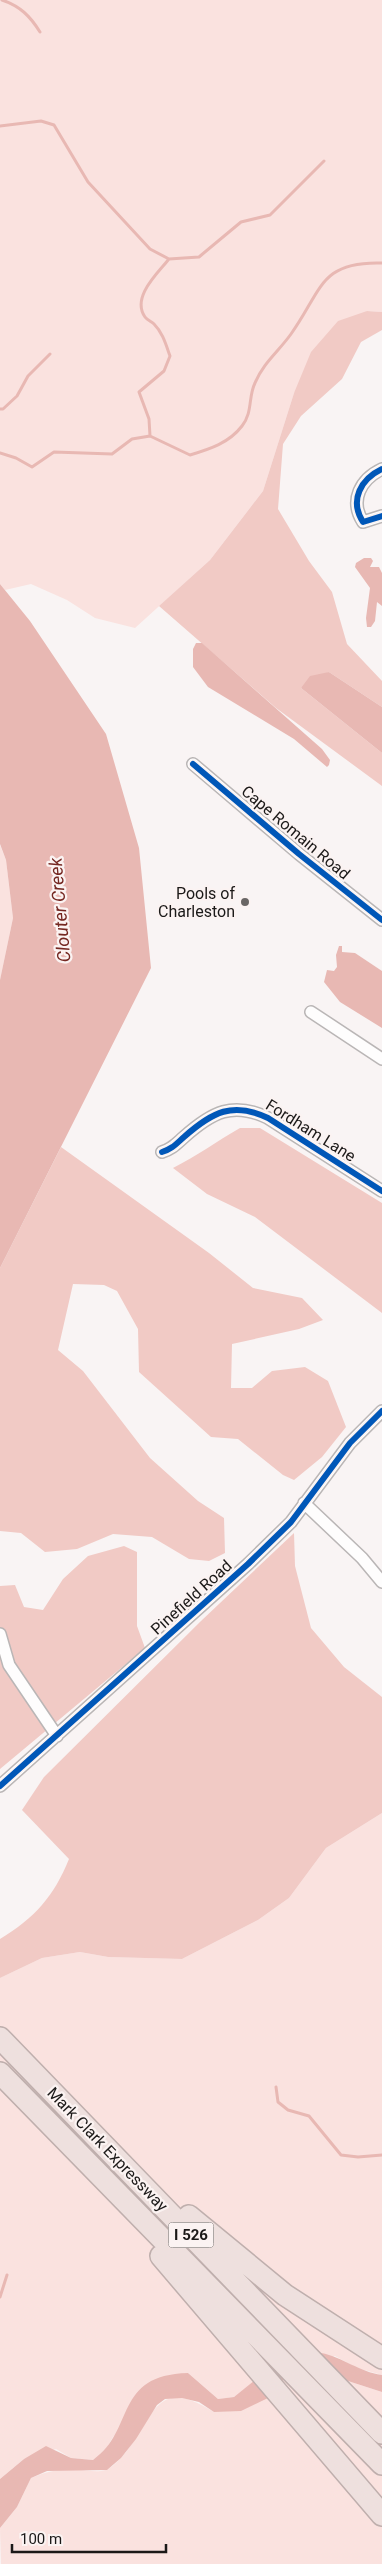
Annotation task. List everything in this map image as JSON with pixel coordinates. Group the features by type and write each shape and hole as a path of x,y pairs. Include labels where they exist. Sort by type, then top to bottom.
{"highway":[{"name":"Mark Clark Expressway","path":"0,2038 382,2433"},
{"name":"Mark Clark Expressway","path":"0,2073 382,2464"},
{"path":"58,2096 202,2228 250,2268 300,2305 382,2358"},
{"path":"92,2167 148,2240 382,2515"}],"street":[{"path":"382,469 370,475 363,483 358,494 357,505 359,516 364,522 382,516"},
{"name":"Cape Romain Road","path":"193,764 299,854 382,920"},
{"path":"310,1012 382,1059"},
{"name":"Fordham Lane","path":"162,1152 173,1149 184,1137 214,1115 232,1108 251,1109 382,1191"},
{"name":"Pinefield Road","path":"0,1786 248,1564 291,1522 350,1443 382,1411"},
{"path":"304,1503 362,1558 382,1582"},
{"path":"0,1634 8,1665 57,1736"}],"shaded area":[{"path":"0,0 382,0 382,312 367,311 294,393 263,491 210,560 135,628 95,618 67,600 31,584 5,590 0,584"},
{"path":"367,311 382,312 382,330 361,342 342,379 301,416 283,444 278,509 309,561 332,592 347,644 382,681 382,707 329,672 301,688 382,753 382,786 276,708 159,606 210,560 263,491 294,393 311,352 338,321"},
{"path":"0,845 6,860 13,918 0,980"},
{"path":"240,1128 260,1128 382,1203 382,1313 255,1217 207,1194 173,1168"},
{"path":"61,1147 209,1253 253,1288 302,1298 323,1320 299,1329 232,1344 231,1388 252,1388 272,1371 305,1367 328,1381 346,1427 322,1457 294,1480 283,1475 238,1439 211,1437 139,1372 138,1329 117,1291 104,1285 73,1284 58,1350 83,1371 150,1458 198,1501 224,1518 225,1553 209,1561 189,1559 152,1537 113,1534 77,1549 45,1552 21,1533 0,1531 0,1268"},
{"path":"294,1533 295,1566 311,1628 344,1667 382,1697 382,1813 326,1848 289,1898 258,1920 182,1959 108,1957 80,1952 42,1958 0,1978 0,1939 23,1923 42,1905 57,1884 69,1859 22,1810 44,1777 201,1621"},
{"path":"124,1546 137,1552 137,1626 145,1648 0,1769 0,1586 15,1585 24,1607 43,1610 63,1579 88,1556"},
{"path":"382,1813 382,2375 357,2368 335,2356 259,2378 234,2397 218,2399 188,2373 113,2437 104,2453 93,2460 71,2458 56,2449 24,2459 0,2479 0,1978 42,1958 80,1952 108,1957 182,1959 258,1920 289,1898 326,1848"},
{"path":"314,2370 382,2392 382,2564 1,2564 0,2528 17,2507 31,2478 63,2470 98,2471 109,2469 126,2452 152,2413 160,2404 169,2399 180,2398 195,2402 214,2412 285,2377"}],"water":[{"path":"364,558 371,558 373,561 370,567 379,567 382,573 382,606 377,602 375,621 371,627 367,627 366,618 370,588 355,567 356,563"},
{"name":"Clouter Creek","path":"0,584 30,621 106,734 139,848 151,968 0,1268 0,980 13,918 6,860 0,844"},
{"path":"196,643 202,643 322,749 330,760 329,765 327,767 294,739 208,687 193,667 193,649"},
{"path":"329,672 382,707 382,753 301,688 310,676"},
{"path":"339,946 342,946 342,952 355,953 382,971 382,1028 340,1002 324,982 327,970 334,971 337,967 336,955"},
{"path":"321,2353 366,2371 382,2375 382,2392 314,2370 285,2377 270,2397 241,2411 214,2412 199,2402 182,2398 165,2399 157,2405 136,2439 121,2458 107,2470 47,2471 31,2478 17,2507 0,2528 0,2479 24,2459 46,2446 71,2458 93,2460 106,2448 115,2434 136,2393 148,2383 164,2376 188,2373 218,2399 234,2397 275,2364"}],"waterway":[{"path":"2,0 24,12 40,32"},
{"path":"0,126 41,121 54,125 88,182 150,249 169,259 199,257 241,222 270,215 324,161"},
{"path":"150,436 149,419 139,392 164,371 170,356 160,331 145,317 141,301 153,278 169,259"},
{"path":"0,453 16,458 32,467 54,452 112,454 132,439 150,436 190,455 219,445 242,426 248,415 253,388 258,376 291,334 324,282 334,273 346,267 382,263"},
{"path":"0,409 3,409 17,396 28,376 50,354"},
{"path":"276,2087 278,2102 288,2110 309,2116 341,2155 358,2157 382,2155"},
{"path":"0,2297 7,2275"}],"cycle path":[{"path":"382,469 368,478 359,491 357,498 357,506 363,522 382,516"},
{"path":"193,764 299,854 382,920"},
{"path":"162,1152 171,1148 204,1121 223,1112 244,1110 268,1118 382,1191"},
{"path":"0,1786 248,1564 291,1522 350,1443 382,1411"}],"place":[{"name":"Pools of Charleston","path":"245,902"}]}
